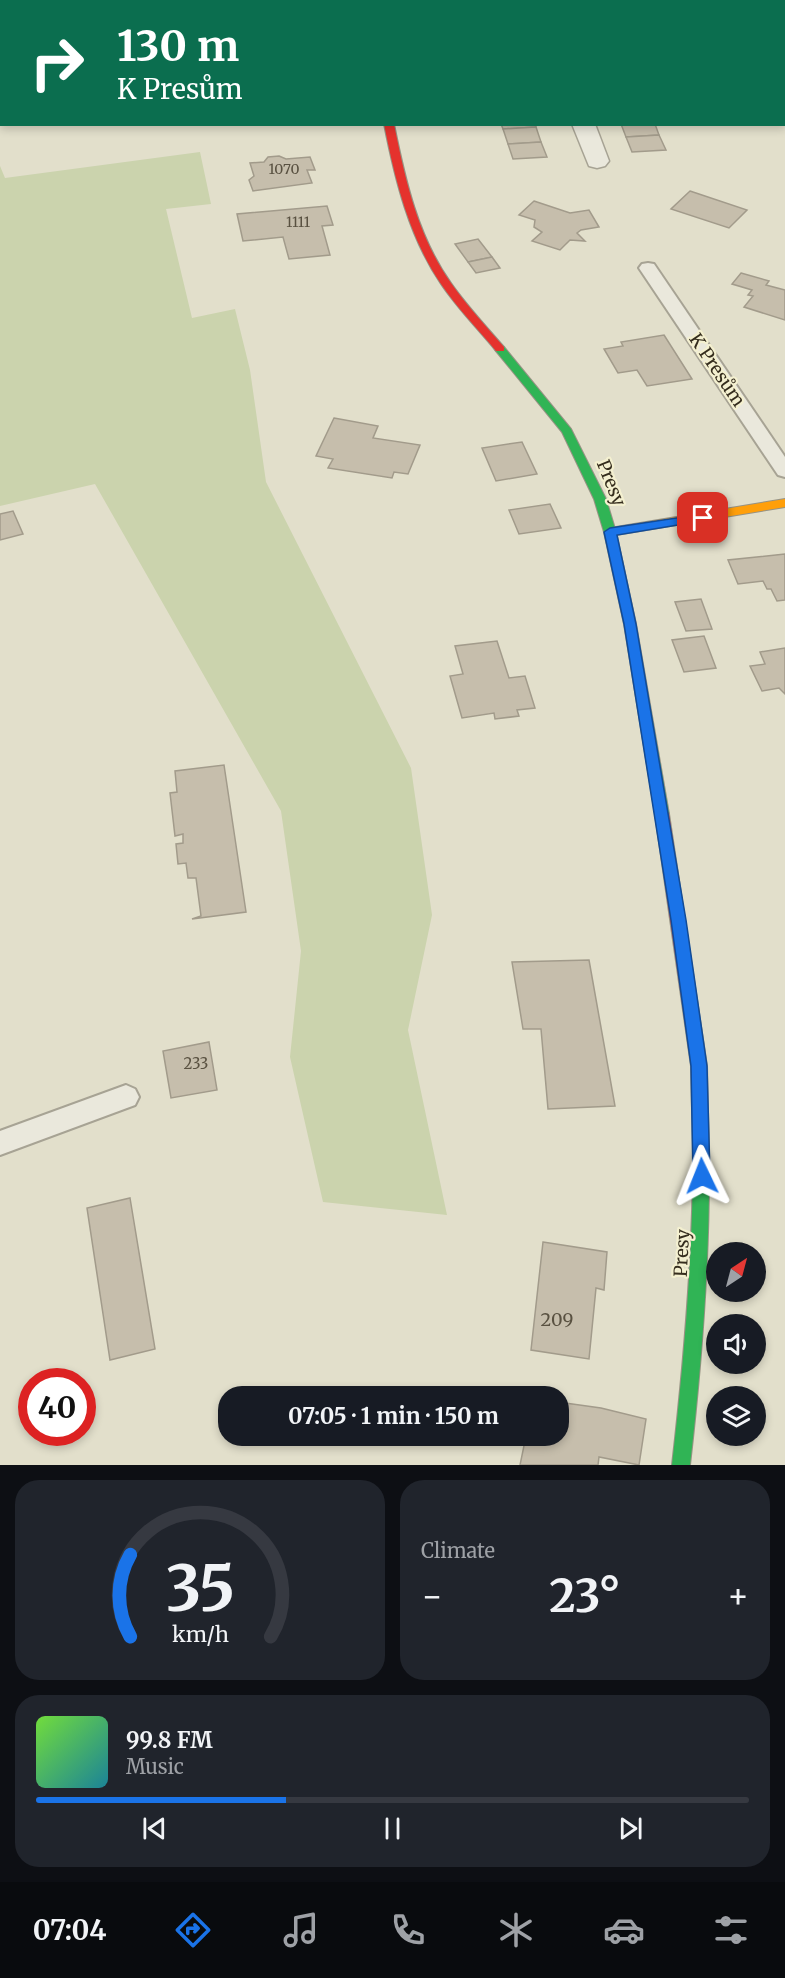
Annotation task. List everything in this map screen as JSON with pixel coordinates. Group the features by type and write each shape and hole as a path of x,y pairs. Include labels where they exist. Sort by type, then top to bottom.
{"street":[{"name":"Presy","path":"389,126 399,175 415,225 440,275 567,431 600,499 610,532 630,624 679,920 699,1066 702,1198 696,1333 681,1465"},
{"path":"584,126 597,161"},
{"path":"610,532 663,525 785,502"}],"lane":[{"name":"K Presům","path":"648,268 785,471"},
{"path":"0,1143 126,1096"}],"green space":[{"path":"200,152 211,204 166,209 192,318 235,309 250,370 266,482 411,768 432,915 408,1030 447,1215 323,1202 290,1057 301,951 281,811 95,484 0,506 0,166 5,178"}],"building":[{"path":"502,126 536,127 503,129"},
{"path":"622,126 656,126 659,135 626,137"},
{"path":"536,127 541,142 508,144 503,129"},
{"path":"659,135 666,150 632,152 626,137"},
{"path":"541,142 547,157 513,159 508,144"},
{"path":"279,156 286,159 310,157 315,170 307,170 312,183 253,191 249,180 254,176 250,163 264,162 268,157"},
{"path":"690,191 747,210 729,228 671,209"},
{"path":"534,201 570,213 589,210 599,227 581,230 577,233 585,241 570,240 560,250 532,241 542,232 534,227 535,220 519,215"},
{"path":"327,206 333,225 322,226 330,255 289,259 283,237 243,241 237,214"},
{"path":"478,239 492,257 468,262 455,244"},
{"path":"492,257 500,268 476,273 468,262"},
{"path":"741,273 769,281 766,285 785,290 785,320 744,307 753,296 748,295 752,290 732,284"},
{"path":"664,335 692,379 647,386 637,370 618,373 604,349 623,346 621,342"},
{"path":"334,418 378,426 373,438 420,445 408,474 394,472 392,478 328,468 333,459 316,456"},
{"path":"522,442 537,474 496,481 482,448"},
{"path":"550,504 561,528 519,534 509,510"},
{"path":"13,511 23,534 0,540 0,514"},
{"path":"785,554 785,600 777,601 771,589 767,589 763,581 738,584 728,560"},
{"path":"701,599 712,629 686,631 675,602"},
{"path":"704,636 716,668 684,672 672,640"},
{"path":"497,641 509,678 525,676 535,708 517,710 519,716 495,719 494,713 462,718 450,676 463,674 455,646"},
{"path":"785,648 785,694 779,688 762,691 750,666 765,664 760,652"},
{"path":"224,765 246,912 192,919 201,916 196,878 188,878 186,863 178,864 176,844 183,843 183,834 175,836 170,793 177,792 175,771"},
{"path":"589,960 615,1106 548,1109 541,1029 523,1029 512,962"},
{"path":"209,1042 217,1090 171,1098 163,1051"},
{"path":"130,1198 155,1349 110,1360 87,1208"},
{"path":"543,1242 607,1252 604,1290 596,1288 589,1359 531,1350"},
{"path":"569,1404 601,1408 646,1419 639,1465 599,1457 598,1465 520,1465 524,1446 569,1446"}],"traffic: fast":[{"path":"500,349 567,431 600,499 610,532 630,624 662,814"},
{"path":"681,1465 696,1309 701,1153"}],"traffic: slow":[{"path":"610,532 785,503"}],"traffic: jam":[{"path":"389,126 397,162 421,238 452,293 500,349"},
{"path":"662,814 699,1066 701,1153"}],"route":[{"path":"702,1176 699,1066 679,920 630,624 610,532 703,518"}]}
